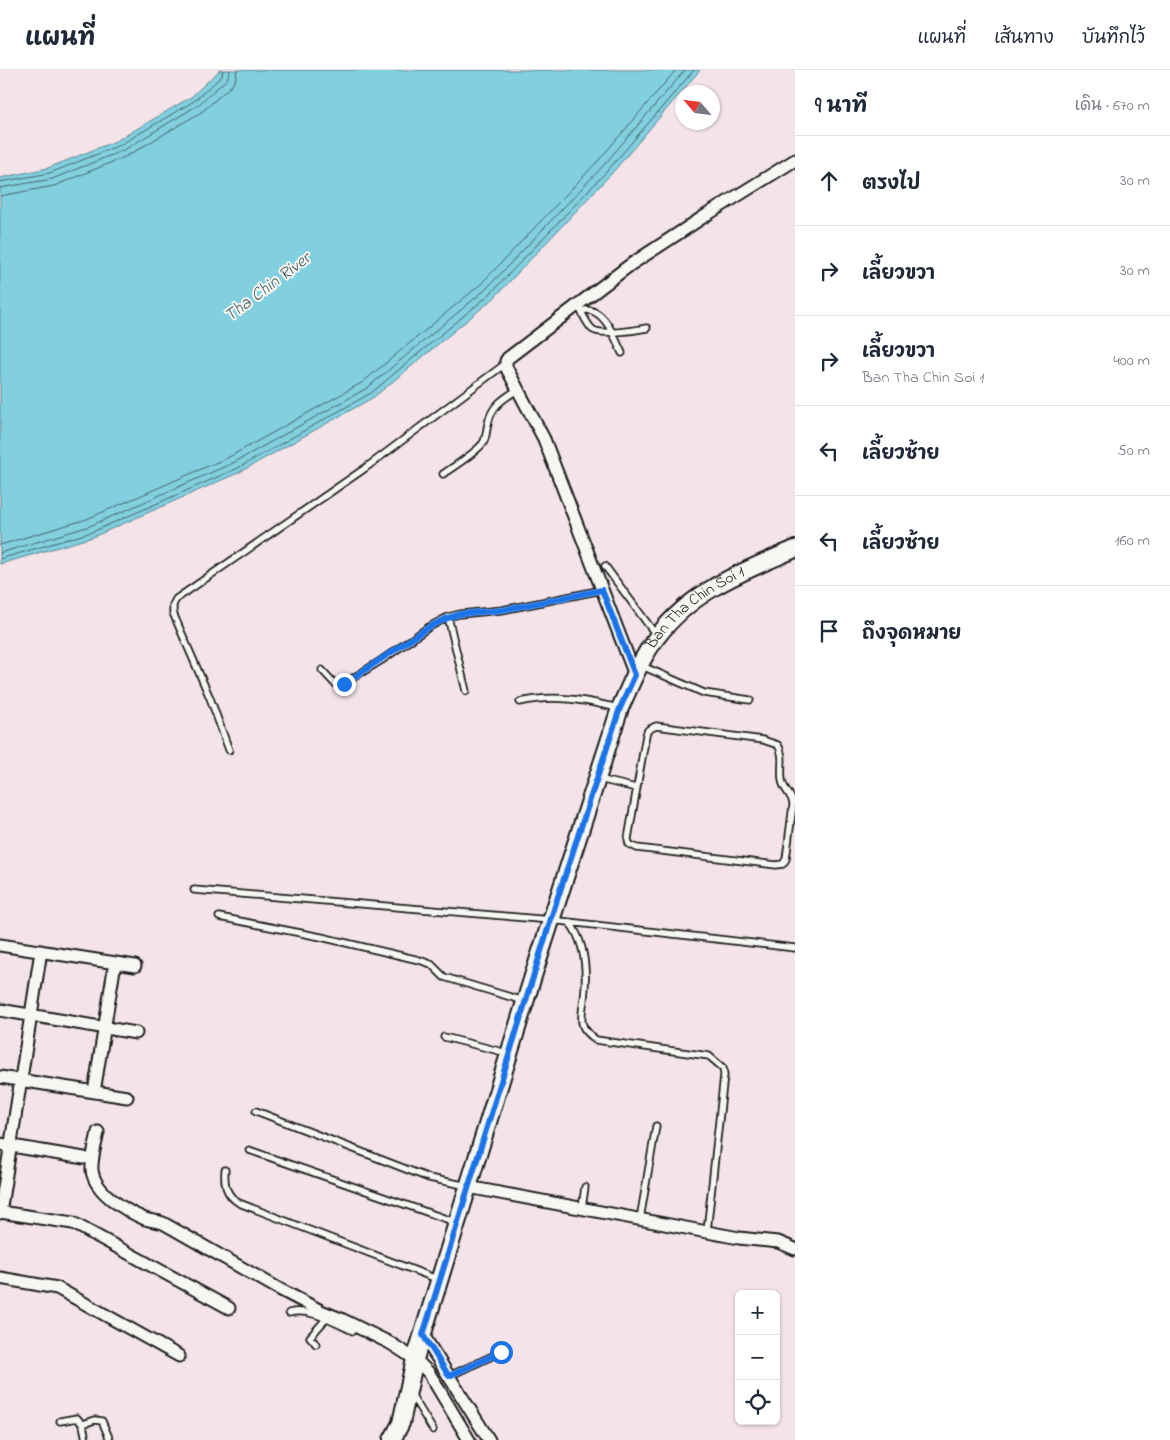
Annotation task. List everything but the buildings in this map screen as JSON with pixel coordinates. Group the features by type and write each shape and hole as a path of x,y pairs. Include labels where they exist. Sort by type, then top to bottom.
{"street":[{"path":"637,670 602,590 544,439 505,363 508,358 579,308 630,266 708,214 795,160"},
{"name":"Ban Tha Chin Soi 1","path":"392,1440 401,1423 415,1360 551,920 620,708 637,670 657,637 692,601 731,576 795,549"},
{"path":"0,944 135,966"},
{"path":"41,951 21,1080 5,1145 0,1212 72,1223 229,1308"},
{"path":"94,1092 115,963"},
{"path":"0,1010 136,1032"},
{"path":"0,1077 127,1097"},
{"path":"98,1132 92,1172 97,1183 113,1200 144,1219 163,1224 321,1311 383,1339 415,1360 425,1368 469,1440"},
{"path":"5,1145 84,1158"},
{"path":"468,1186 739,1238 778,1242 795,1250"},
{"path":"0,1278 58,1288 179,1356"},
{"path":"422,1337 489,1440"}],"lane":[{"path":"579,308 589,310 608,324 622,353"},
{"path":"579,308 593,330 601,333 646,328"},
{"path":"229,750 210,698 173,613 173,605 176,599 364,469 505,363"},
{"path":"443,474 480,447 485,438 493,409 497,404 518,390"},
{"path":"605,566 657,637"},
{"path":"322,670 334,684 340,686 429,627 448,618 460,614 502,610 602,590"},
{"path":"448,618 466,691"},
{"path":"637,670 704,693 750,700"},
{"path":"520,702 543,698 573,698 620,708"},
{"path":"656,726 775,743 782,754 782,779 784,786 793,802 785,861 783,864 776,866 632,846 627,841 636,788 646,735 648,730 656,726"},
{"path":"597,778 636,788"},
{"path":"194,890 551,920 795,948"},
{"path":"219,917 321,937 419,960 431,964 444,977 526,1001"},
{"path":"570,923 575,929 586,968 582,1023 586,1032 596,1040 709,1056 723,1068 724,1075 707,1231"},
{"path":"444,1037 509,1053"},
{"path":"256,1111 429,1178 468,1186"},
{"path":"640,1219 656,1126"},
{"path":"249,1150 457,1223"},
{"path":"225,1170 225,1186 229,1195 239,1203 439,1280"},
{"path":"582,1208 584,1187"},
{"path":"289,1313 301,1312 326,1319 415,1360"},
{"path":"316,1344 310,1336 326,1319"},
{"path":"449,1376 501,1352"},
{"path":"408,1390 433,1430"},
{"path":"60,1421 77,1418 82,1424 86,1440"},
{"path":"82,1424 95,1420 102,1421 110,1440"}],"water":[{"name":"Tha Chin River","path":"220,70 700,70 687,85 675,85 675,99 612,173 494,298 374,397 240,472 93,537 0,564 0,178 48,168 118,140 191,97"}],"route":[{"path":"344,684 429,627 448,618 460,614 502,610 602,590 635,675 620,708 554,909 423,1335 449,1376 501,1352"}]}
